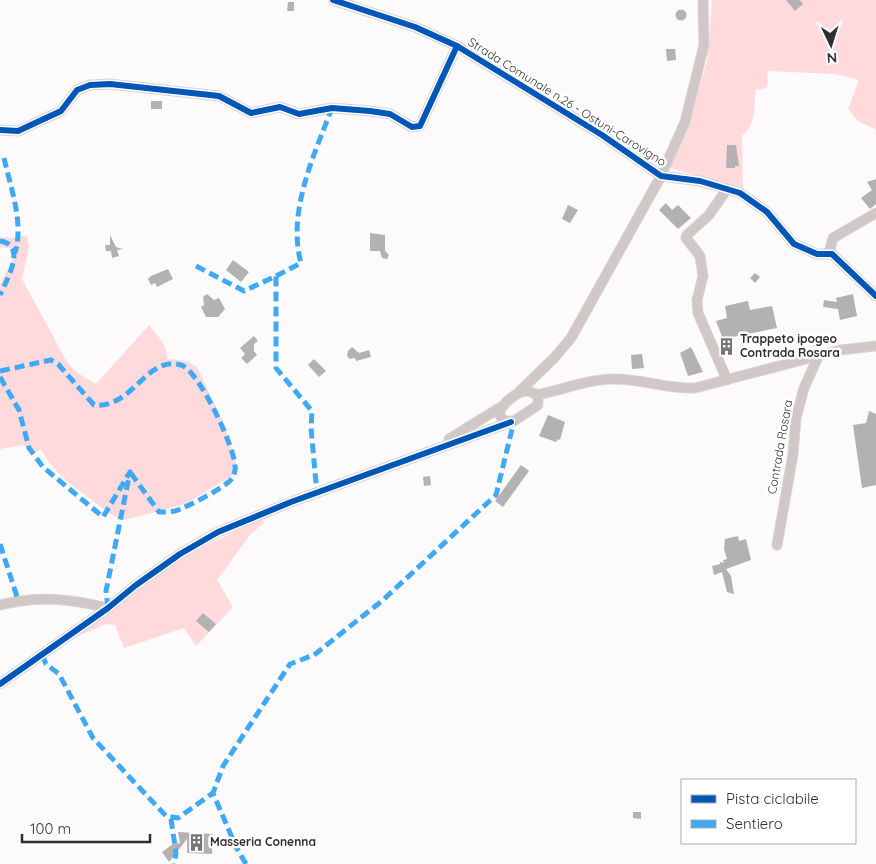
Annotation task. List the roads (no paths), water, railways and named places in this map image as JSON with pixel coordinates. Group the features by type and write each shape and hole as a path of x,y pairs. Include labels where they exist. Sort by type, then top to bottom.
{"street":[{"name":"Strada Comunale n.26 - Ostuni-Carovigno","path":"333,0 415,27 456,46 602,135 661,176 700,181 740,193 767,212 794,244 817,254 832,254"},
{"path":"434,448 501,408 546,366 571,338 661,176 685,122 695,88 704,45 704,0"},
{"path":"0,130 18,131 61,111 77,90 90,85 110,84 219,96 251,113 280,107 299,114 332,108 370,111 390,114 412,128 420,126 456,46"},
{"path":"726,380 698,313 697,300 704,276 700,256 686,238 687,234 709,215 727,189"},
{"path":"876,214 833,238 830,248 832,254 876,296"},
{"path":"519,392 536,394 612,379 630,380 675,389 695,388 840,350 876,346"},
{"name":"Contrada Rosara","path":"777,545 783,498 793,454 796,418 804,388 818,357"},
{"path":"538,405 536,394 538,380 546,366"},
{"path":"0,684 108,608 136,585 218,532 291,502 434,448 511,422 561,390"},
{"path":"501,408 501,418 511,422"},
{"path":"0,605 24,599 74,600 108,608"}],"place":[{"name":"Trappeto ipogeo Contrada Rosara","path":"726,346"},
{"name":"Masseria Conenna","path":"196,842"}]}
